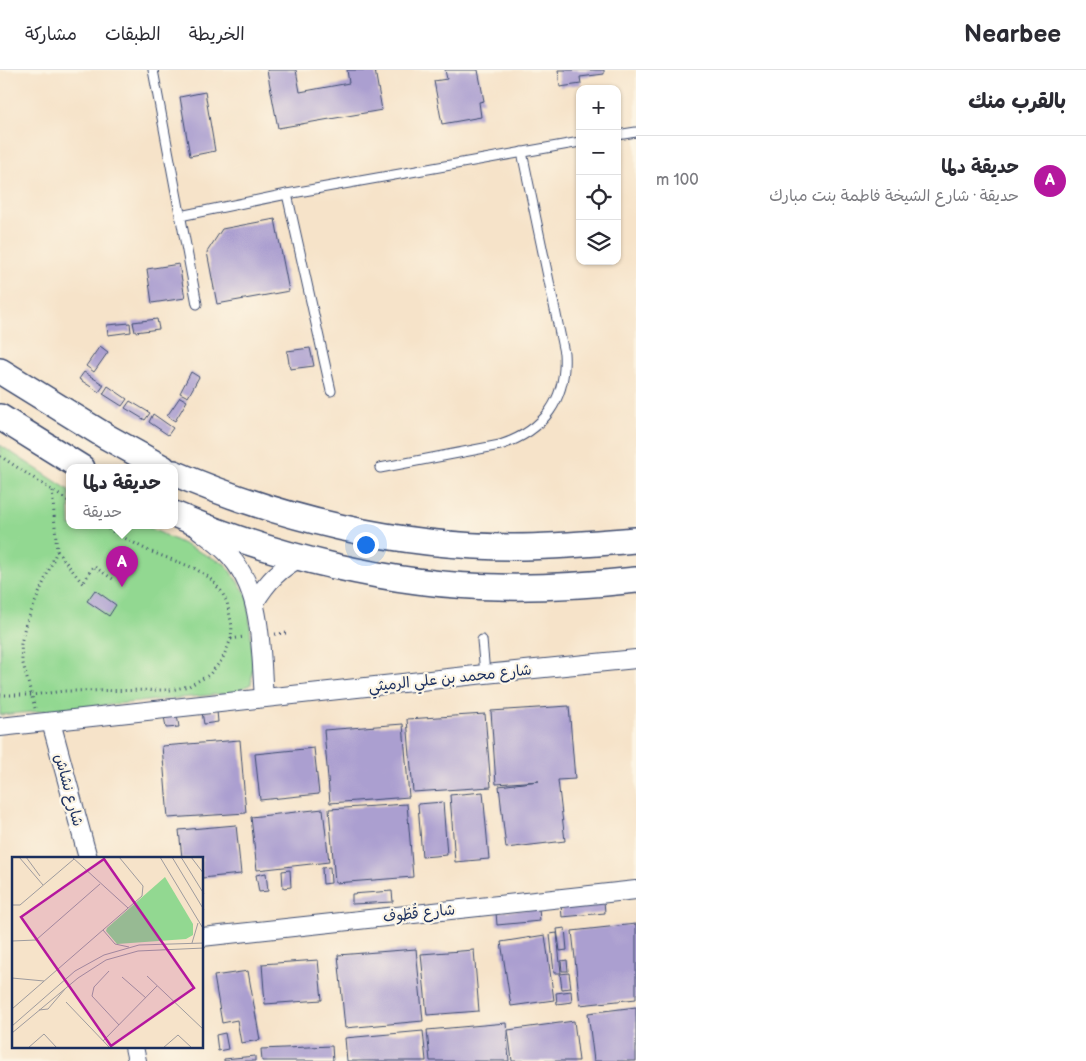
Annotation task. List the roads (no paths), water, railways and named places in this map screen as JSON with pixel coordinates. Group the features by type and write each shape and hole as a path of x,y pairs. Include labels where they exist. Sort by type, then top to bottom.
{"main road":[{"path":"0,372 107,437 156,464"},
{"path":"0,417 76,464"},
{"path":"178,475 241,499 279,511 352,530 393,537 429,542 514,547 563,546 636,540"},
{"path":"179,516 229,535 302,557 388,576 442,584 497,587 553,587 632,579"}],"street":[{"path":"179,516 226,552 248,584 255,602 264,698"},
{"path":"255,602 261,591 274,576 290,563 302,557"},
{"name":"شارع محمد بن علي الرميثي","path":"0,727 636,659"},
{"name":"شارع نشاش","path":"45,722 88,857"},
{"name":"شارع قُطُوف","path":"204,937 636,890"},
{"path":"134,1048 137,1061"}],"lane":[{"path":"153,70 197,304"},
{"path":"621,134 636,132"},
{"path":"180,216 287,194 576,143"},
{"path":"380,468 500,445 512,441 523,436 542,421 556,400 564,377 564,353 522,152"},
{"path":"287,194 331,391"},
{"path":"482,640 485,674"}],"place":[{"name":"حديقة دلما","path":"122,587"}]}
